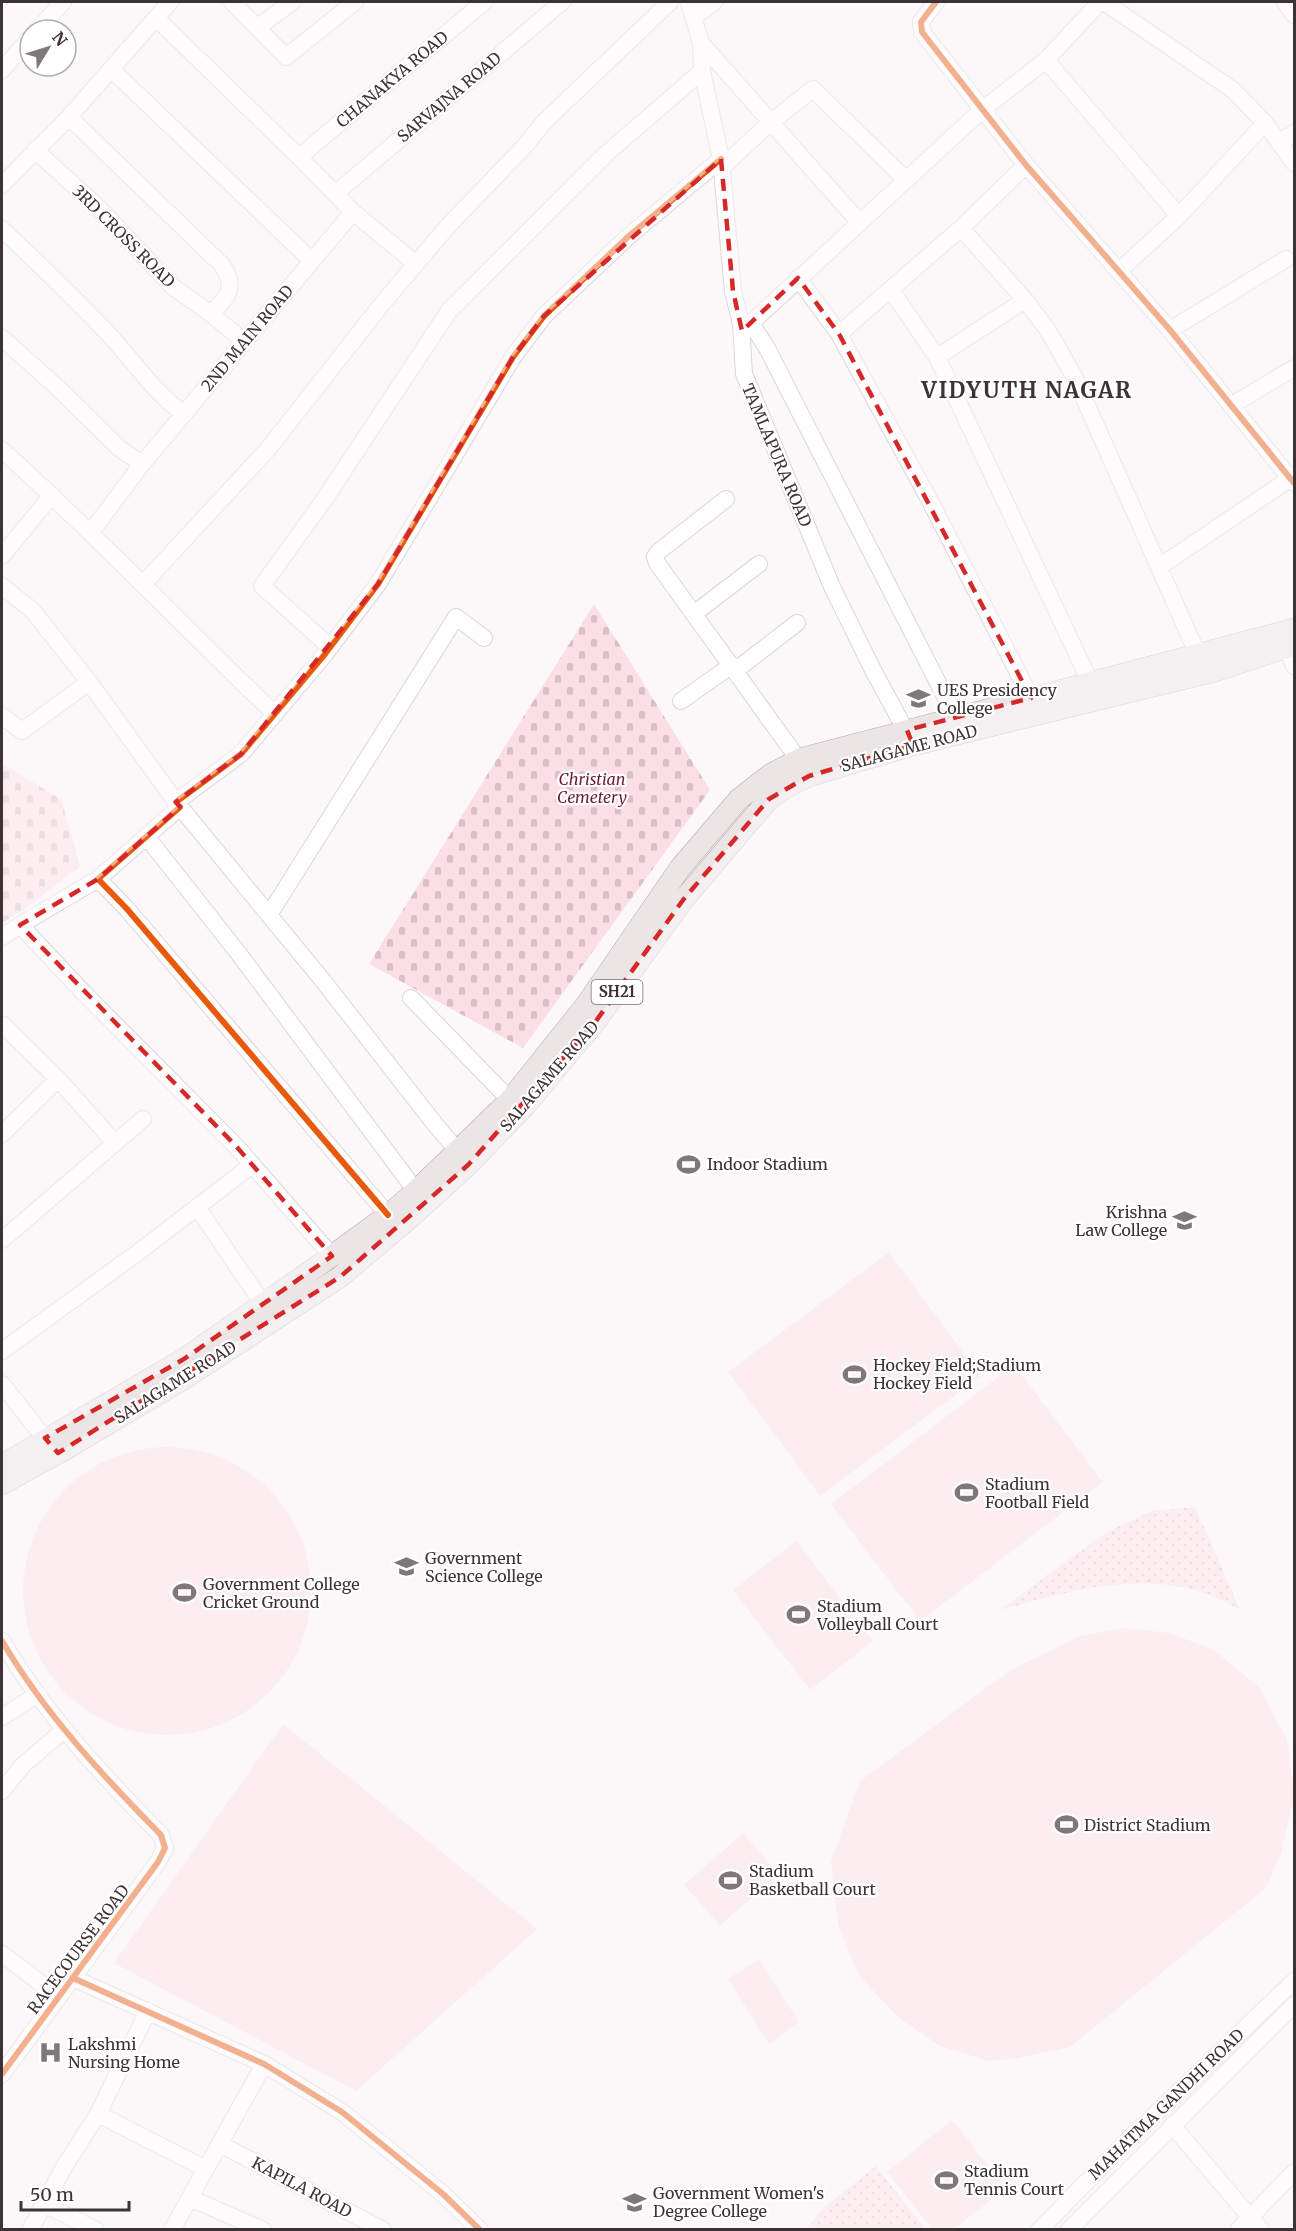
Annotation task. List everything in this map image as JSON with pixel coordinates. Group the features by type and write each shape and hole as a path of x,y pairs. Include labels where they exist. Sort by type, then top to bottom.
{"main road":[{"path":"2,1465 51,1446 184,1359 332,1256 388,1215 416,1191 510,1100 586,1005 680,868 739,799 771,774 910,738 956,718 1198,655 1290,644"},
{"name":"SALAGAME ROAD","path":"910,738 1215,671 1290,644"},
{"name":"SALAGAME ROAD","path":"2,1484 51,1446 182,1380 340,1277 418,1211 468,1165 525,1106 597,1021 683,900 769,799 785,788 804,767"}],"street":[{"path":"48,18 63,2"},
{"path":"2,185 69,117 170,2"},
{"path":"232,2 286,57 355,2"},
{"path":"258,27 291,2"},
{"name":"CHANAKYA ROAD","path":"300,157 484,2"},
{"name":"SARVAJNA ROAD","path":"336,193 562,2"},
{"path":"143,584 268,449 448,226 524,147 544,122 669,2"},
{"path":"691,9 714,2"},
{"path":"936,2 921,22 920,27 981,110 1170,330 1293,479 1159,567"},
{"path":"956,718 768,350 746,324 860,223 981,110 1046,60 1102,2 1233,90 1265,123 1294,163"},
{"path":"1285,2 1294,15"},
{"name":"TAMLAPURA ROAD","path":"691,9 700,43 702,71 721,164 732,291 746,324 744,374 833,589 910,738"},
{"path":"156,18 300,157 352,212 416,264"},
{"path":"700,43 860,223"},
{"path":"2,69 18,51"},
{"path":"1046,60 1179,216"},
{"path":"111,69 312,261"},
{"path":"330,647 262,586 324,500 449,311 606,154 702,71"},
{"path":"2,937 98,879 178,804 241,754 330,647 378,584 513,357 544,316 630,235 813,89 905,179"},
{"path":"69,117 228,273 230,278 228,293 211,314"},
{"path":"1119,272 1179,216 1265,123"},
{"path":"1279,142 1294,133"},
{"name":"3RD CROSS ROAD","path":"35,150 101,210 173,287 244,341"},
{"path":"839,334 961,228 1026,165"},
{"name":"2ND MAIN ROAD","path":"91,532 142,464 352,212"},
{"path":"961,228 1025,300 1047,329 1074,376 1198,655"},
{"path":"2,229 69,292 152,384 184,414"},
{"path":"1170,330 1286,259"},
{"path":"798,278 839,334 930,501 1031,698"},
{"path":"891,290 937,357 1091,684"},
{"path":"937,357 1025,300"},
{"path":"2,338 58,388 119,448 142,464"},
{"path":"1232,405 1294,368"},
{"path":"2,450 91,532 275,714"},
{"path":"2,556 52,495"},
{"path":"726,499 655,556 657,562 804,767"},
{"path":"695,613 759,564"},
{"path":"2,586 33,611 89,682 178,804 324,982 434,1124 457,1150"},
{"path":"269,915 456,617 484,638"},
{"path":"681,701 798,623"},
{"path":"2,716 22,731 89,682"},
{"path":"146,836 239,954 416,1191"},
{"path":"98,879 135,918 388,1215"},
{"path":"20,925 252,1165 332,1256"},
{"path":"411,998 510,1100"},
{"path":"4,1033 58,1079 115,1143"},
{"path":"2,1134 58,1079"},
{"path":"2,1240 143,1119"},
{"path":"2,1351 252,1165"},
{"path":"197,1208 263,1304"},
{"path":"2,1384 51,1446"},
{"path":"2,1641 64,1730 23,1764 2,1791"},
{"path":"2,1717 38,1694"},
{"name":"RACECOURSE ROAD","path":"4,2064 59,1997 158,1862 165,1848 161,1835 102,1775 64,1730"},
{"path":"2,1954 59,1997"},
{"path":"73,1978 264,2064 342,2112 443,2194 480,2229"},
{"name":"MAHATMA GANDHI ROAD","path":"1039,2229 1293,1985"},
{"name":"MAHATMA GANDHI ROAD","path":"1069,2229 1294,2005"},
{"path":"30,2229 64,2167 98,2114 148,2011"},
{"path":"172,2229 264,2064"},
{"path":"98,2114 206,2169"},
{"path":"1172,2125 1256,2223"},
{"name":"KAPILA ROAD","path":"220,2144 383,2229"},
{"path":"1238,2229 1256,2223 1294,2172"},
{"path":"1088,2180 1101,2197"},
{"path":"190,2198 262,2229"},
{"path":"44,2204 96,2229"}],"highlighted area":[{"path":"721,159 733,291 742,331 798,278 839,334 1031,698 907,730 913,745 809,776 769,799 683,900 596,1021 468,1165 340,1277 58,1453 45,1438 184,1359 332,1256 235,1145 20,925 98,879 180,807 176,802 241,754 378,584 513,357 544,316"}],"green space":[{"name":"Christian Cemetery","path":"594,604 710,790 523,1048 369,964"},
{"path":"2,764 61,799 80,866 2,923"},
{"name":"Hockey Field;Stadium Hockey Field","path":"889,1252 981,1376 820,1496 728,1372"},
{"name":"Stadium Football Field","path":"1014,1365 1103,1482 920,1621 831,1504"},
{"path":"167,1447 195,1450 222,1458 247,1471 269,1489 287,1511 300,1536 308,1563 311,1591 308,1619 300,1646 287,1671 269,1693 247,1711 222,1724 195,1732 167,1735 139,1732 112,1724 87,1711 65,1693 47,1671 34,1646 26,1619 23,1591 26,1563 34,1536 47,1511 65,1489 87,1471 112,1458 139,1450"},
{"path":"1195,1507 1240,1610 1211,1596 1181,1587 1121,1584 1060,1594 1000,1610 1107,1532 1152,1511"},
{"path":"796,1541 873,1641 810,1690 733,1590"},
{"name":"District Stadium","path":"1124,1628 1169,1633 1212,1649 1259,1687 1287,1739 1294,1797 1281,1854 1266,1888 1070,2047 1013,2059 989,2061 940,2046 898,2017 858,1974 838,1924 831,1862 860,1781 1012,1669 1081,1636"},
{"path":"283,1724 537,1929 356,2091 114,1963"},
{"name":"Stadium Basketball Court","path":"743,1833 779,1875 720,1925 684,1885"},
{"path":"759,1959 799,2022 769,2044 728,1979"},
{"name":"Stadium Tennis Court","path":"952,2120 1006,2188 954,2229 932,2229 887,2172"},
{"path":"876,2166 925,2229 806,2229 823,2208"}],"cycle path":[{"path":"936,2 921,22 922,32 1026,165 1170,330 1294,483"},
{"path":"176,802 241,754 325,654 378,584 513,357 544,316 630,235 721,159"},
{"path":"180,807 98,879 127,909 388,1215"},
{"path":"2,1641 56,1719 117,1790 161,1835 165,1848 158,1862 2,2074"},
{"path":"73,1978 264,2064 342,2112 443,2194 480,2230"}],"place":[{"name":"UES Presidency College","path":"919,699"},
{"name":"Indoor Stadium","path":"689,1164"},
{"name":"Krishna Law College","path":"1185,1221"},
{"name":"Hockey Field;Stadium Hockey Field","path":"855,1374"},
{"name":"Stadium Football Field","path":"967,1493"},
{"name":"Government Science College","path":"407,1567"},
{"name":"Government College Cricket Ground","path":"185,1593"},
{"name":"Stadium Volleyball Court","path":"799,1615"},
{"name":"District Stadium","path":"1066,1825"},
{"name":"Stadium Basketball Court","path":"731,1880"},
{"name":"Lakshmi Nursing Home","path":"50,2053"},
{"name":"Stadium Tennis Court","path":"946,2180"},
{"name":"Government Women's Degree College","path":"635,2202"}],"district":[{"name":"VIDYUTH NAGAR","path":"1027,390"}]}
